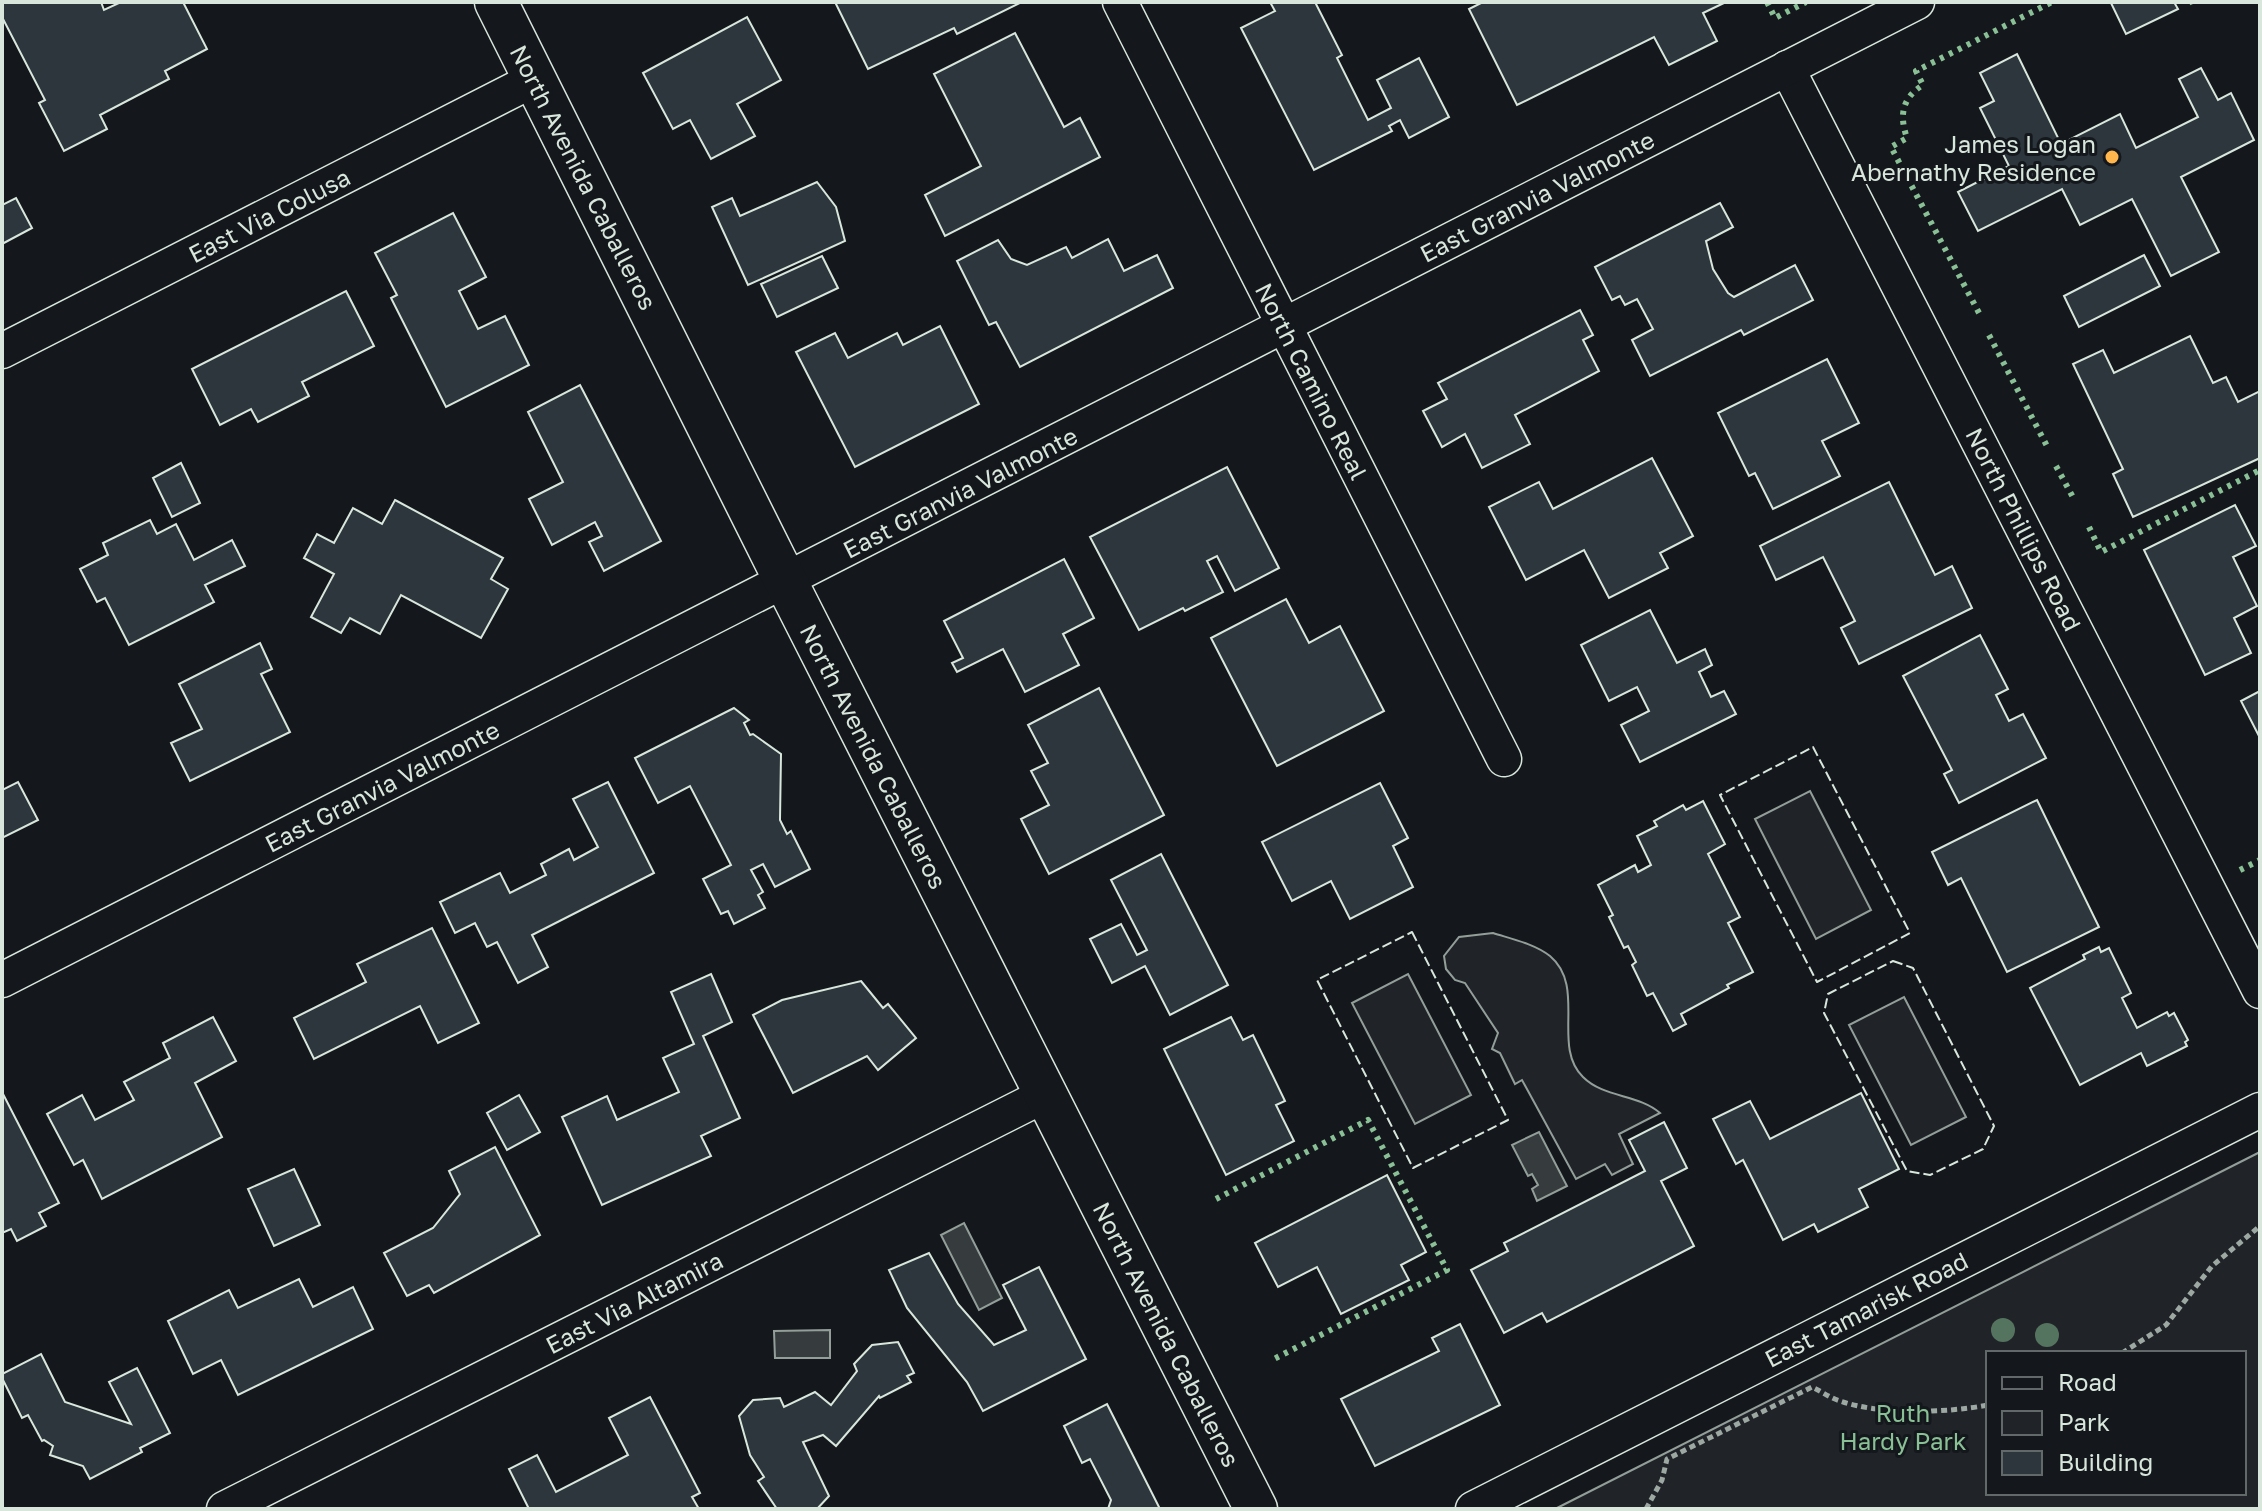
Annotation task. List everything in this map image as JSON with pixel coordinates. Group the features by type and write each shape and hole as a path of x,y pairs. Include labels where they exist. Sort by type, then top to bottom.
{"street":[{"name":"North Avenida Caballeros","path":"496,2 1256,1509"},
{"name":"North Camino Real","path":"1120,2 1504,759"},
{"name":"East Granvia Valmonte","path":"2,980 1917,2"},
{"name":"North Phillips Road","path":"1787,68 2260,991"},
{"name":"East Via Colusa","path":"2,351 535,79"},
{"name":"East Via Altamira","path":"224,1509 1045,1095"},
{"name":"East Tamarisk Road","path":"1473,1509 2260,1110"}],"path":[{"path":"2125,1351 2166,1325 2212,1266 2260,1226"},
{"path":"1646,1509 1662,1480 1667,1459 1812,1387 1839,1401 1875,1408 1948,1410 1986,1405"}],"green space":[{"path":"1810,791 1871,910 1816,939 1755,819"},
{"path":"1493,933 1537,948 1550,956 1561,969 1568,1000 1570,1049 1574,1064 1583,1077 1601,1089 1642,1102 1660,1113 1619,1134 1633,1164 1612,1175 1605,1164 1576,1179 1522,1080 1515,1084 1500,1053 1492,1049 1498,1033 1465,983 1455,980 1446,969 1444,956 1459,937"},
{"path":"1408,974 1471,1095 1415,1124 1352,1003"},
{"path":"1904,997 1966,1117 1911,1145 1849,1025"},
{"name":"Ruth Hardy Park","path":"2260,1152 2260,1509 1555,1509"}],"shaded area":[{"path":"1539,1132 1567,1186 1537,1201 1532,1189 1538,1185 1532,1174 1528,1176 1512,1145"},
{"path":"964,1223 1002,1298 979,1310 941,1235"},
{"path":"830,1330 830,1358 775,1358 774,1331"}],"building":[{"path":"2,2 101,2 104,10 121,2 183,2 207,49 165,71 169,79 100,115 107,129 64,151 39,103 45,100 2,17"},
{"path":"835,2 1020,3 957,34 954,28 868,69"},
{"path":"1270,2 1315,2 1342,55 1337,58 1368,120 1391,108 1377,80 1419,58 1449,117 1409,138 1400,120 1389,126 1392,131 1314,170 1241,28 1275,11"},
{"path":"1483,2 1726,2 1703,13 1717,41 1669,65 1654,37 1517,105 1469,9"},
{"path":"2174,2 2178,9 2126,34 2111,3"},
{"path":"747,17 781,80 737,104 755,136 711,159 690,120 673,129 643,73"},
{"path":"1015,33 1064,127 1080,118 1100,157 945,236 925,195 981,166 934,74"},
{"name":"James Logan Abernathy Residence","path":"2017,54 2061,144 2120,114 2136,148 2198,117 2179,79 2201,68 2218,100 2231,93 2254,140 2181,177 2219,252 2171,276 2132,199 2080,225 2062,189 1978,231 1958,192 2009,166 1980,108 1994,101 1980,73"},
{"path":"817,182 836,207 845,241 748,285 712,207 732,198 740,216"},
{"path":"16,198 32,228 2,244 2,205"},
{"path":"1720,203 1733,227 1706,241 1713,269 1728,293 1734,297 1795,265 1813,300 1744,335 1741,330 1650,376 1632,340 1653,329 1637,299 1625,305 1620,296 1612,300 1595,267"},
{"path":"453,213 486,277 459,291 478,329 505,316 529,365 446,407 391,298 397,295 375,253"},
{"path":"1108,239 1124,271 1157,255 1173,288 1020,367 996,322 989,325 957,261 998,240 1011,259 1027,265 1066,247 1072,258"},
{"path":"2144,255 2160,286 2079,327 2064,296"},
{"path":"822,256 838,288 777,317 761,284"},
{"path":"346,291 374,346 302,382 309,396 258,422 251,409 220,425 192,369"},
{"path":"1580,310 1593,335 1583,340 1599,371 1515,415 1530,444 1482,468 1465,434 1442,447 1423,411 1447,399 1438,383"},
{"path":"940,326 979,404 855,467 796,352 835,333 848,358 897,333 903,345"},
{"path":"2190,336 2213,383 2226,377 2238,402 2260,391 2260,458 2133,517 2113,474 2123,469 2073,364 2103,350 2114,373"},
{"path":"1827,359 1859,423 1822,441 1840,476 1773,509 1755,473 1749,476 1718,413"},
{"path":"580,385 661,541 604,571 589,542 602,536 595,522 552,545 529,499 563,482 528,412"},
{"path":"1652,458 1693,536 1660,553 1668,568 1609,598 1584,550 1526,580 1489,507 1539,482 1553,509"},
{"path":"181,463 200,503 172,517 153,478"},
{"path":"1227,467 1279,568 1235,591 1217,556 1207,561 1223,592 1139,630 1090,537"},
{"path":"1889,482 1935,575 1952,566 1972,608 1859,664 1841,628 1855,621 1823,557 1776,580 1760,546"},
{"path":"395,500 503,558 491,579 508,589 481,638 401,595 380,634 350,618 341,633 311,617 334,574 304,558 317,534 334,543 353,508 382,524"},
{"path":"2235,505 2256,546 2233,557 2257,606 2234,618 2251,653 2205,675 2144,550"},
{"path":"150,520 157,534 176,524 194,560 232,540 245,566 205,585 214,602 129,645 105,598 97,602 80,569 108,555 103,543"},
{"path":"1064,559 1094,618 1063,634 1079,665 1025,692 1003,649 957,672 952,663 963,658 944,621"},
{"path":"1286,599 1309,643 1340,626 1384,711 1277,766 1211,638"},
{"path":"1650,610 1677,663 1705,649 1712,665 1699,672 1711,697 1724,691 1736,714 1640,762 1621,725 1649,711 1637,687 1609,701 1581,645"},
{"path":"1980,635 2008,689 1996,695 2009,721 2023,714 2046,758 1959,803 1944,774 1952,770 1903,676"},
{"path":"260,643 272,669 261,674 290,732 190,781 171,743 202,729 179,684"},
{"path":"1099,688 1164,815 1049,874 1021,819 1049,805 1031,771 1048,763 1028,725"},
{"path":"2260,691 2260,738 2241,701"},
{"path":"734,708 749,720 744,723 750,735 753,734 781,754 780,820 787,834 791,831 810,869 775,887 763,864 751,870 763,892 758,895 765,908 734,924 728,911 721,914 703,879 731,865 690,786 658,803 635,758"},
{"path":"18,782 38,820 2,838 2,790"},
{"path":"608,782 654,873 532,935 548,967 518,983 497,942 487,947 475,923 455,933 440,902 500,873 510,893 546,875 541,864 569,849 574,860 598,847 573,799"},
{"path":"1380,783 1408,838 1393,846 1413,887 1350,919 1331,881 1292,901 1262,842"},
{"path":"2037,800 2099,927 2007,972 1961,878 1948,885 1932,852"},
{"path":"1703,801 1725,844 1708,854 1740,917 1728,923 1753,972 1681,1014 1686,1024 1673,1031 1653,993 1647,996 1632,965 1636,962 1628,946 1624,948 1609,917 1613,915 1598,885 1635,865 1638,872 1651,865 1637,836 1657,826 1654,821 1683,805 1686,810"},
{"path":"1161,854 1228,985 1170,1015 1145,966 1112,983 1090,939 1121,924 1137,955 1147,950 1111,880"},
{"path":"432,928 479,1023 438,1043 420,1006 314,1059 294,1018 366,982 357,964"},
{"path":"2099,947 2101,952 2109,948 2131,993 2122,998 2137,1028 2167,1012 2169,1016 2174,1013 2188,1040 2185,1042 2187,1046 2147,1066 2141,1053 2080,1085 2030,988 2085,959 2083,955"},
{"path":"711,974 732,1022 703,1036 740,1118 701,1136 711,1156 602,1205 562,1117 607,1096 617,1120 679,1092 663,1058 694,1044 671,992"},
{"path":"861,981 883,1008 888,1004 916,1038 878,1070 867,1056 793,1093 753,1015 782,1000"},
{"path":"213,1017 236,1061 195,1083 222,1137 102,1199 83,1160 74,1165 47,1114 82,1095 95,1120 134,1100 124,1082 170,1058 163,1043"},
{"path":"1231,1017 1243,1040 1253,1035 1285,1101 1276,1105 1294,1141 1226,1175 1164,1049"},
{"path":"2,1092 59,1203 39,1213 46,1226 17,1241 11,1229 2,1233"},
{"path":"1861,1093 1899,1169 1859,1189 1868,1207 1818,1232 1814,1224 1783,1240 1743,1160 1736,1164 1713,1119 1750,1101 1770,1139"},
{"path":"519,1095 540,1132 507,1150 487,1113"},
{"path":"1664,1122 1687,1168 1661,1181 1694,1246 1547,1322 1542,1313 1504,1333 1471,1270 1508,1251 1504,1243 1645,1171 1629,1140"},
{"path":"495,1147 540,1235 434,1293 429,1285 407,1296 384,1253 433,1228 460,1194 449,1171"},
{"path":"294,1169 320,1225 274,1246 248,1189"},
{"path":"1387,1175 1426,1252 1401,1265 1409,1280 1341,1314 1317,1267 1278,1287 1255,1243"},
{"path":"929,1253 958,1304 994,1345 1026,1330 1003,1285 1039,1267 1086,1359 983,1411 967,1382 907,1308 889,1270"},
{"path":"299,1279 313,1307 353,1287 373,1329 238,1395 221,1360 193,1374 168,1321 229,1290 238,1308"},
{"path":"1460,1324 1500,1405 1375,1466 1341,1399 1439,1351 1432,1338"},
{"path":"898,1342 914,1373 907,1376 911,1382 879,1396 836,1446 823,1435 803,1442 829,1496 817,1509 777,1509 758,1481 764,1477 750,1455 739,1416 753,1400 780,1398 784,1407 815,1392 831,1405 857,1371 854,1364 872,1345"},
{"path":"41,1354 65,1402 131,1424 109,1382 137,1368 170,1433 140,1448 142,1452 90,1479 83,1466 50,1455 53,1446 42,1441 28,1415 22,1418 2,1378 2,1374"},
{"path":"650,1397 700,1493 692,1497 699,1509 529,1509 509,1469 537,1455 556,1492 628,1455 609,1418"},
{"path":"1107,1404 1160,1509 1108,1509 1111,1500 1090,1459 1082,1463 1064,1426"}],"hedge":[{"path":"1767,2 1775,18 1806,2"},
{"path":"1979,313 1891,147 1907,138 1904,108 1923,85 1916,71 2052,2"},
{"path":"1989,335 2049,450"},
{"path":"2056,466 2075,501"},
{"path":"2089,527 2101,552 2260,470"},
{"path":"2240,870 2260,860"},
{"path":"1216,1199 1368,1120 1447,1270 1274,1359"}],"fence":[{"path":"1813,747 1910,933 1817,982 1720,795 1813,747"},
{"path":"1412,932 1508,1120 1413,1168 1317,980 1412,932"},
{"path":"1893,961 1913,968 1994,1126 1983,1149 1930,1175 1907,1171 1824,1013 1828,994 1893,961"}],"place":[{"name":"James Logan Abernathy Residence","path":"2112,157"}]}
